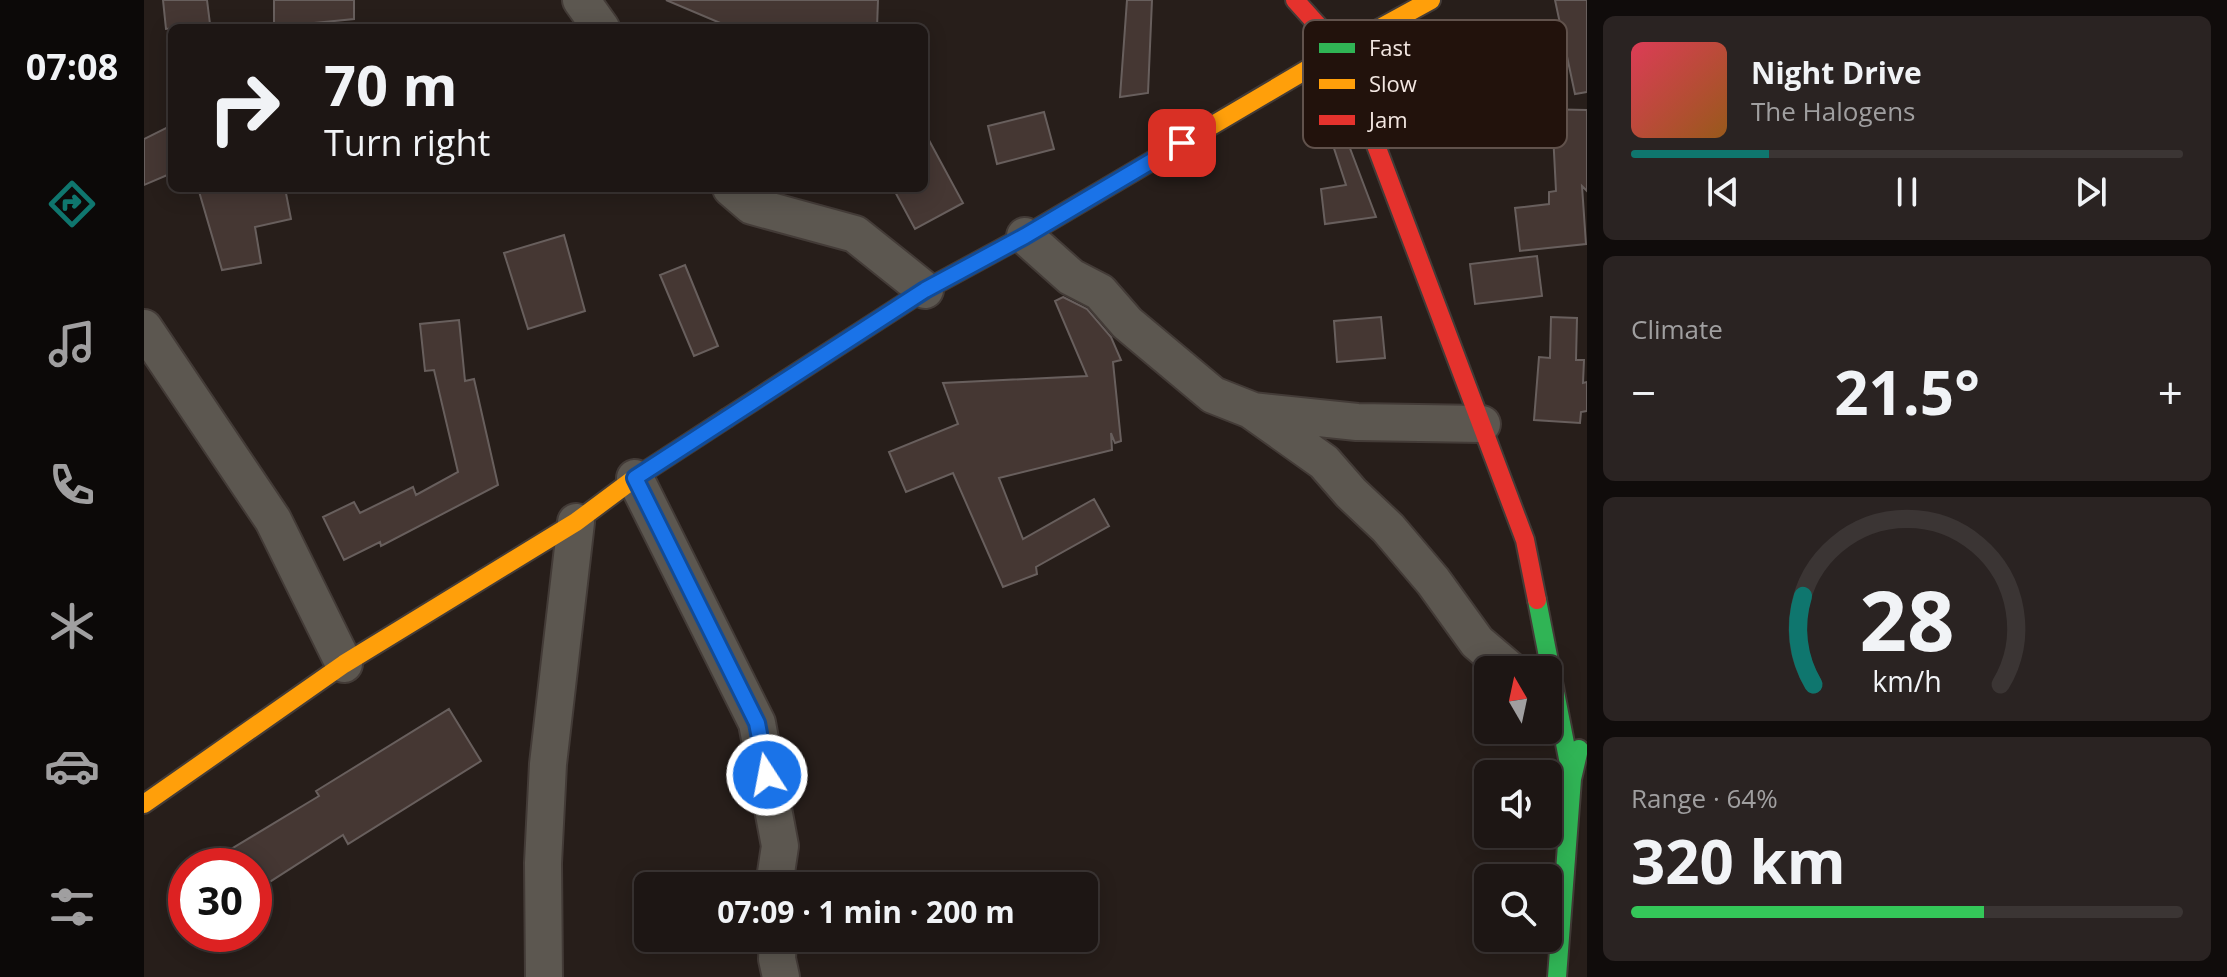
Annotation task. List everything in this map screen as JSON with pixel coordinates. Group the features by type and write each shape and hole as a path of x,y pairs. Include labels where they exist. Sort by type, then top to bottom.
{"street":[{"path":"581,0 598,24"},
{"path":"1295,0 1313,20"},
{"path":"1395,20 1431,0"},
{"path":"144,804 344,664 576,522 635,478 925,290 1025,236 1303,72"},
{"path":"1377,148 1525,540 1543,624 1546,656"},
{"path":"736,192 752,206 855,234 925,290"},
{"path":"1025,236 1071,277 1100,292 1111,308 1213,395 1251,410 1324,462 1388,528 1433,581 1477,642 1494,656"},
{"path":"144,328 273,520 344,664"},
{"path":"1251,410 1357,422 1482,424"},
{"path":"635,478 757,723 780,846 776,872"},
{"path":"544,977 543,863 548,764 576,522"},
{"path":"1557,977 1572,779 1583,732"},
{"path":"1562,743 1572,779"},
{"path":"777,952 781,977"}],"building":[{"path":"163,0 207,0 210,24 168,24 166,29"},
{"path":"274,0 354,0 354,19 274,24"},
{"path":"666,0 878,0 877,24 723,24"},
{"path":"1127,0 1152,0 1148,93 1120,97"},
{"path":"1555,0 1587,0 1587,92 1575,94 1567,56 1567,20 1559,20"},
{"path":"1567,110 1587,110 1587,191 1582,186 1586,244 1520,251 1515,208 1549,204 1549,192 1556,191 1554,148 1567,148"},
{"path":"1044,112 1054,149 997,164 988,126"},
{"path":"168,127 168,175 144,185 144,139"},
{"path":"928,138 963,203 915,229 895,192 928,192"},
{"path":"1334,148 1350,148 1376,217 1325,224 1321,189 1346,185"},
{"path":"199,192 286,192 291,219 255,227 261,263 222,270"},
{"path":"564,235 585,311 528,329 504,253"},
{"path":"1537,256 1542,296 1475,304 1470,264"},
{"path":"685,265 718,346 694,356 660,275"},
{"path":"1063,297 1087,309 1111,337 1121,360 1113,362 1121,441 1115,443 1111,433 1112,450 999,478 1023,539 1094,499 1109,526 1036,567 1037,574 1003,587 953,473 906,492 889,452 958,424 943,383 1087,376 1055,301"},
{"path":"1381,317 1385,358 1337,362 1334,321"},
{"path":"1551,317 1577,318 1576,360 1584,360 1583,383 1587,382 1587,411 1581,412 1580,423 1534,420 1539,357 1550,358"},
{"path":"459,320 465,381 474,379 498,485 381,546 380,542 344,560 323,517 354,502 360,513 413,487 416,495 458,472 434,370 425,371 420,324"},
{"path":"449,709 481,761 348,844 343,835 272,880 272,848 233,848 319,796 316,791"}],"traffic: fast":[{"path":"727,418 925,290 1028,234"},
{"path":"1537,600 1572,779"},
{"path":"1557,977 1572,779 1579,749"}],"traffic: slow":[{"path":"1395,20 1431,0"},
{"path":"1028,234 1303,72"},
{"path":"144,804 344,664 576,522 635,478 727,418"}],"traffic: jam":[{"path":"1295,0 1313,20"},
{"path":"1377,148 1525,540 1537,600"}],"route":[{"path":"767,775 757,723 635,478 925,290 1025,236 1182,143"}]}
